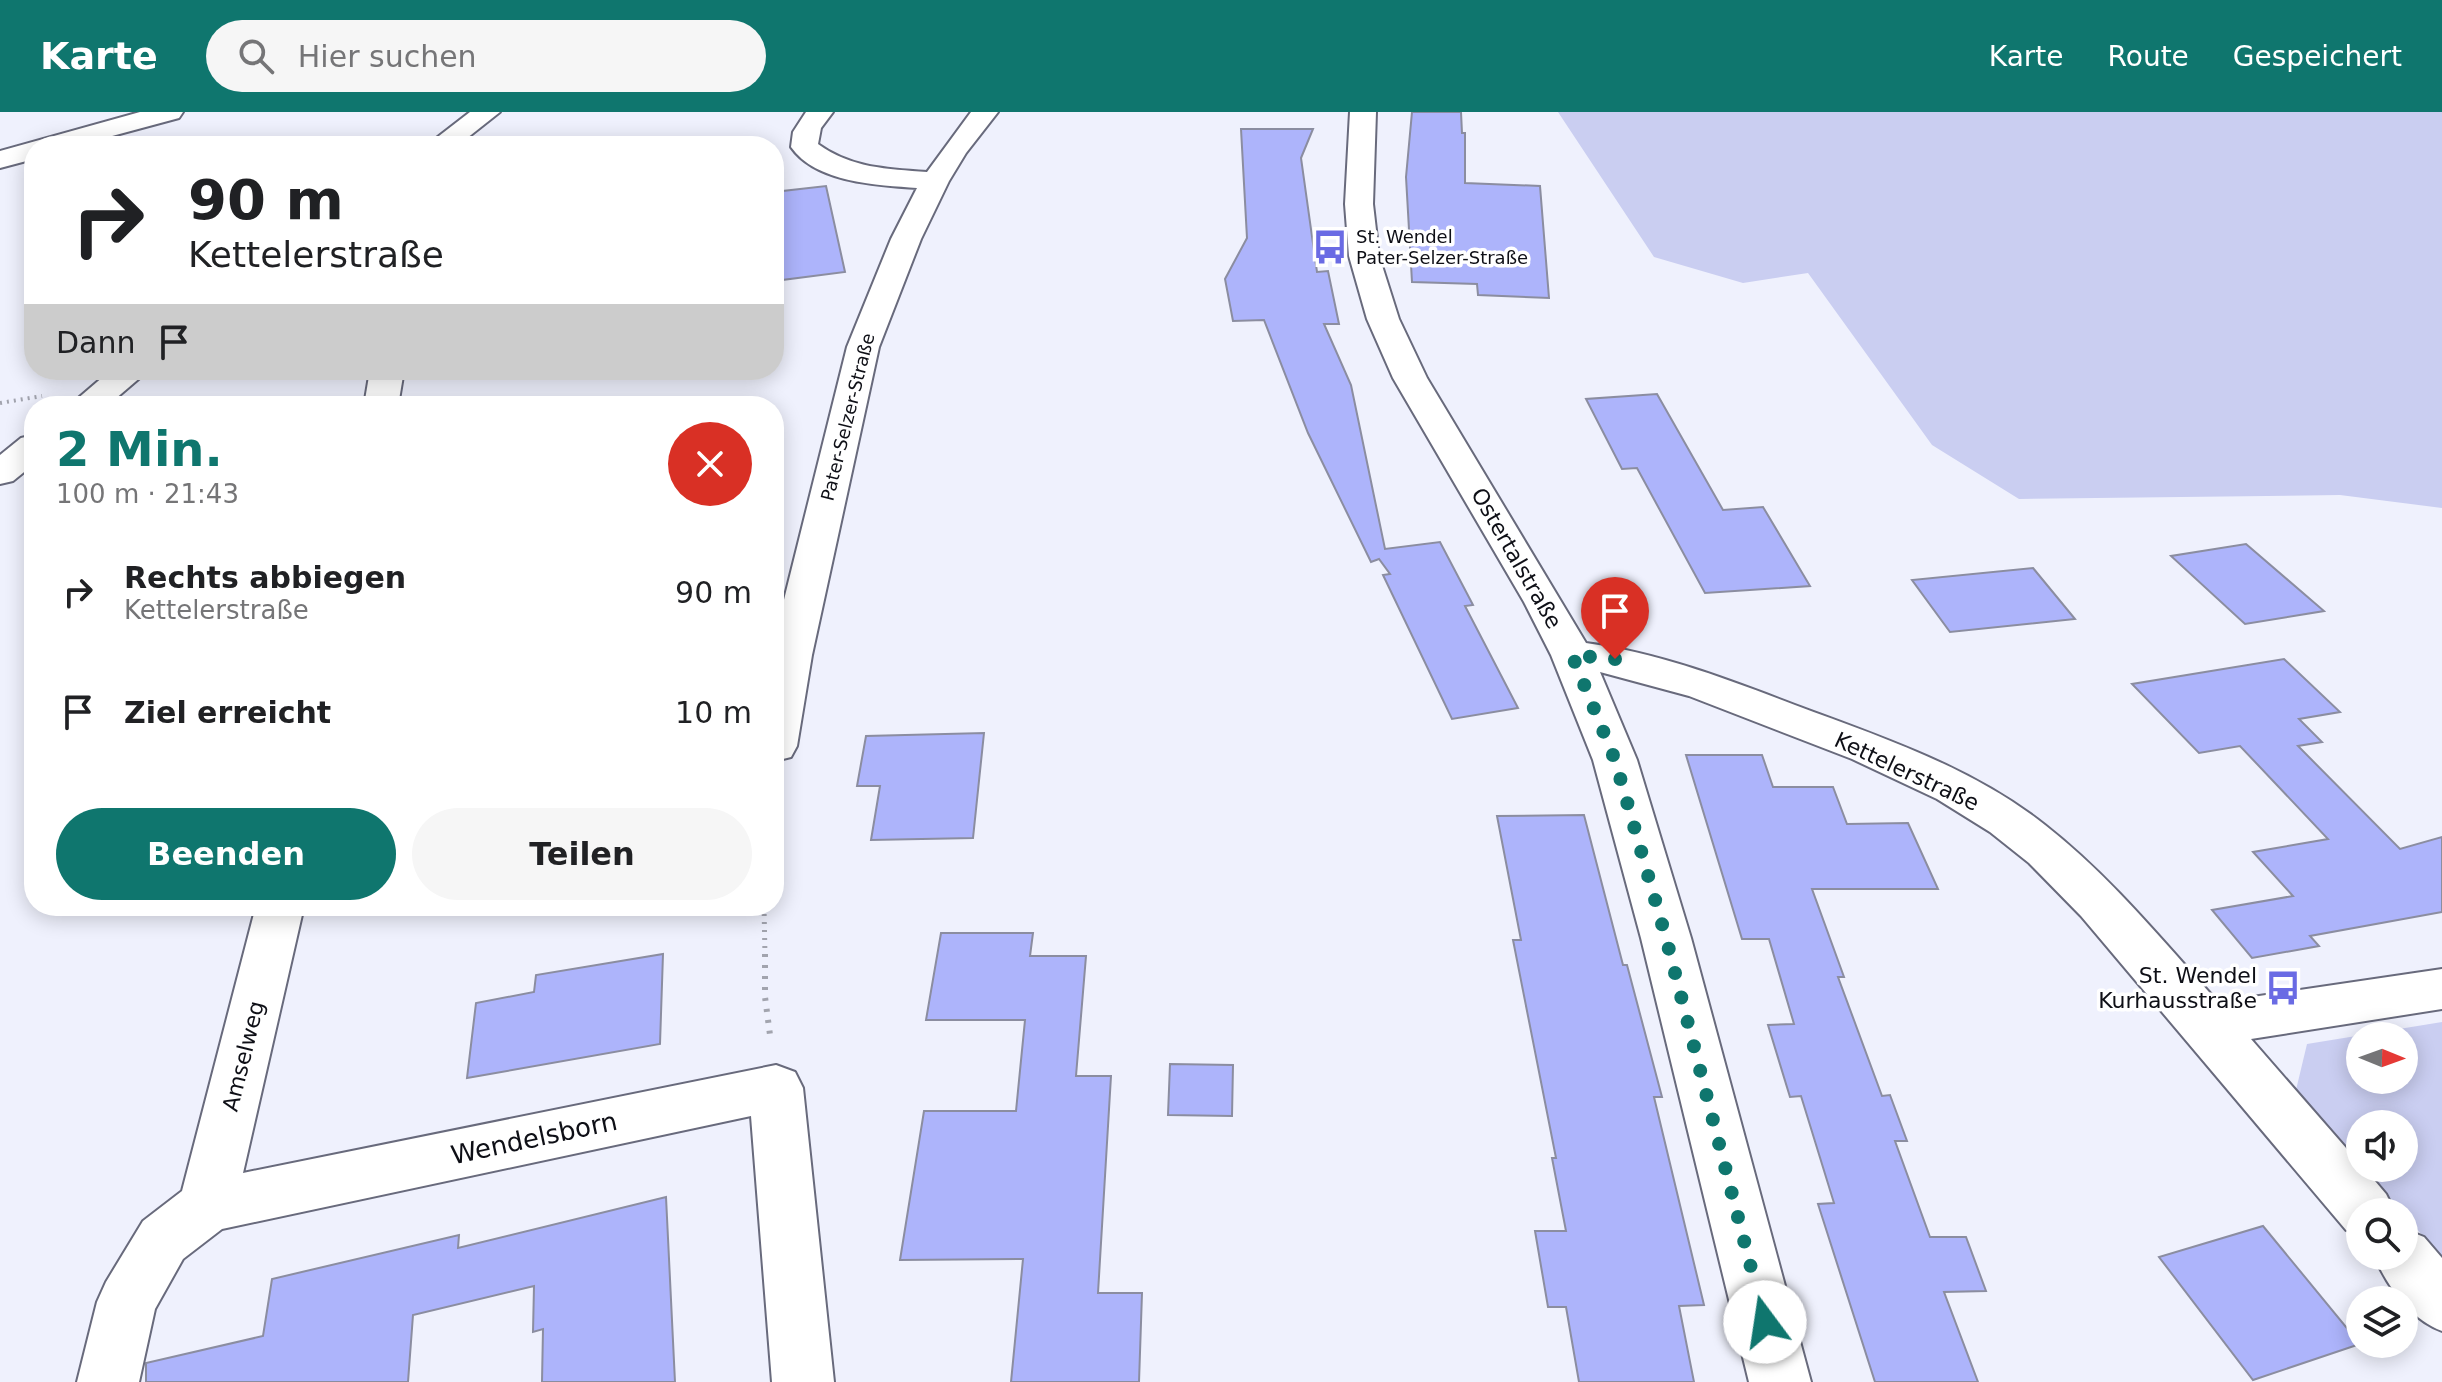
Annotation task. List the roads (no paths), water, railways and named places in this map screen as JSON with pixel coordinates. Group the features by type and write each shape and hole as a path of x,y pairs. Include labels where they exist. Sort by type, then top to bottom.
{"street":[{"path":"82,136 170,112"},
{"path":"453,136 487,112"},
{"path":"820,112 804,136 805,147 819,159 842,171 935,181"},
{"name":"Pater-Selzer-Straße","path":"784,695 863,347 906,239 935,181 954,150 985,112"},
{"name":"Ostertalstraße","path":"1363,112 1359,204 1364,256 1383,319 1410,378 1544,602 1572,655 1615,760 1658,909 1780,1382"},
{"path":"0,160 24,153"},
{"path":"99,396 119,380"},
{"path":"0,473 24,454"},
{"name":"Kettelerstraße","path":"1572,655 1615,659 1693,682 1843,739 1957,791 2005,819 2068,870 2208,1025 2354,1198"},
{"name":"Amselweg","path":"207,1206 278,916"},
{"path":"2208,1025 2442,989"},
{"name":"Wendelsborn","path":"108,1382 127,1302 163,1240 207,1206 776,1088 803,1382"},
{"path":"2415,1270 2442,1303"}],"place":[{"name":"St. Wendel Pater-Selzer-Straße","path":"1330,247"},
{"name":"St. Wendel Kurhausstraße","path":"2283,988"}]}
